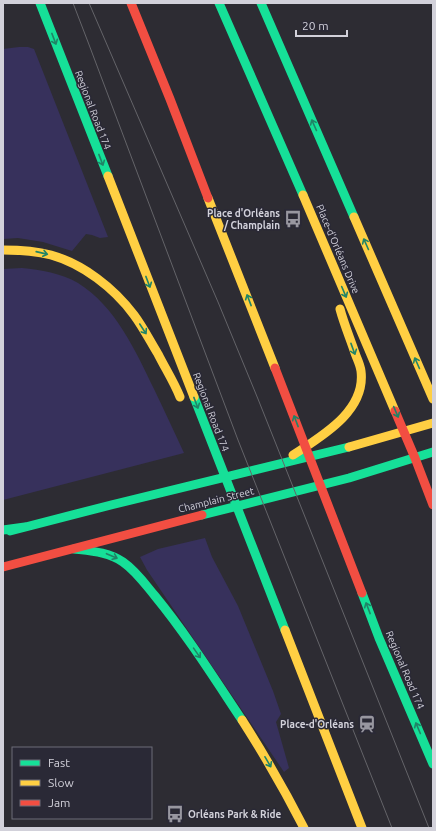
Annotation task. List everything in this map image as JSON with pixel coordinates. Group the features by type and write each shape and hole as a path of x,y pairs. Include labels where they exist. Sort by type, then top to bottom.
{"main road":[{"name":"Regional Road 174","path":"40,3 362,828"},
{"name":"Regional Road 174","path":"131,3 182,128 379,638 433,764"},
{"name":"Place-d'Orléans Drive","path":"219,3 302,192 415,458 433,505"},
{"path":"261,3 433,399"},
{"path":"302,192 331,283"},
{"path":"3,250 38,252 58,257 78,267 111,290 133,315 151,341 184,406"},
{"path":"280,463 311,443 345,415 354,405 361,386 361,371 336,298"},
{"name":"Champlain Street","path":"3,532 338,450 433,424"},
{"name":"Champlain Street","path":"3,568 190,518 349,478 433,452"},
{"path":"210,473 216,488"},
{"path":"222,503 228,517"},
{"path":"74,549 100,552 112,556 123,562 136,573 168,612 260,748 304,828"}],"shaded area":[{"path":"19,47 34,49 108,237 100,238 86,234 72,251 43,242 18,238 3,239 3,49"},
{"path":"22,268 51,272 65,277 78,283 103,304 114,317 132,345 184,453 3,500 3,269"},
{"path":"205,538 212,557 238,606 281,714 276,722 289,768 284,772 147,570 140,557 158,549"}],"tram line":[{"path":"73,3 238,440 392,828"},
{"path":"89,3 218,302 258,399 429,828"}],"traffic: fast":[{"path":"40,3 108,176"},
{"path":"219,3 303,195"},
{"path":"261,3 354,217"},
{"path":"194,397 285,630"},
{"path":"10,531 349,447"},
{"path":"202,515 349,478 433,452"},
{"path":"3,530 25,527"},
{"path":"74,549 100,552 112,556 123,562 136,574 178,626 242,720"},
{"path":"362,593 379,638 433,764"}],"traffic: slow":[{"path":"108,176 194,397"},
{"path":"303,195 395,411"},
{"path":"208,198 275,368"},
{"path":"354,217 433,399"},
{"path":"3,250 51,255 75,264 97,278 117,296 134,315 158,354 180,397"},
{"path":"293,455 329,431 340,421 357,398 361,385 361,368 340,309"},
{"path":"349,447 433,423"},
{"path":"285,630 362,828"},
{"path":"242,720 259,747 304,828"}],"traffic: jam":[{"path":"131,3 208,198"},
{"path":"275,368 362,593"},
{"path":"395,411 433,505"},
{"path":"3,567 202,515"}],"place":[{"name":"Place d'Orléans / Champlain","path":"293,219"},
{"name":"Place-d'Orléans","path":"367,724"},
{"name":"Orléans Park & Ride","path":"175,814"}]}
